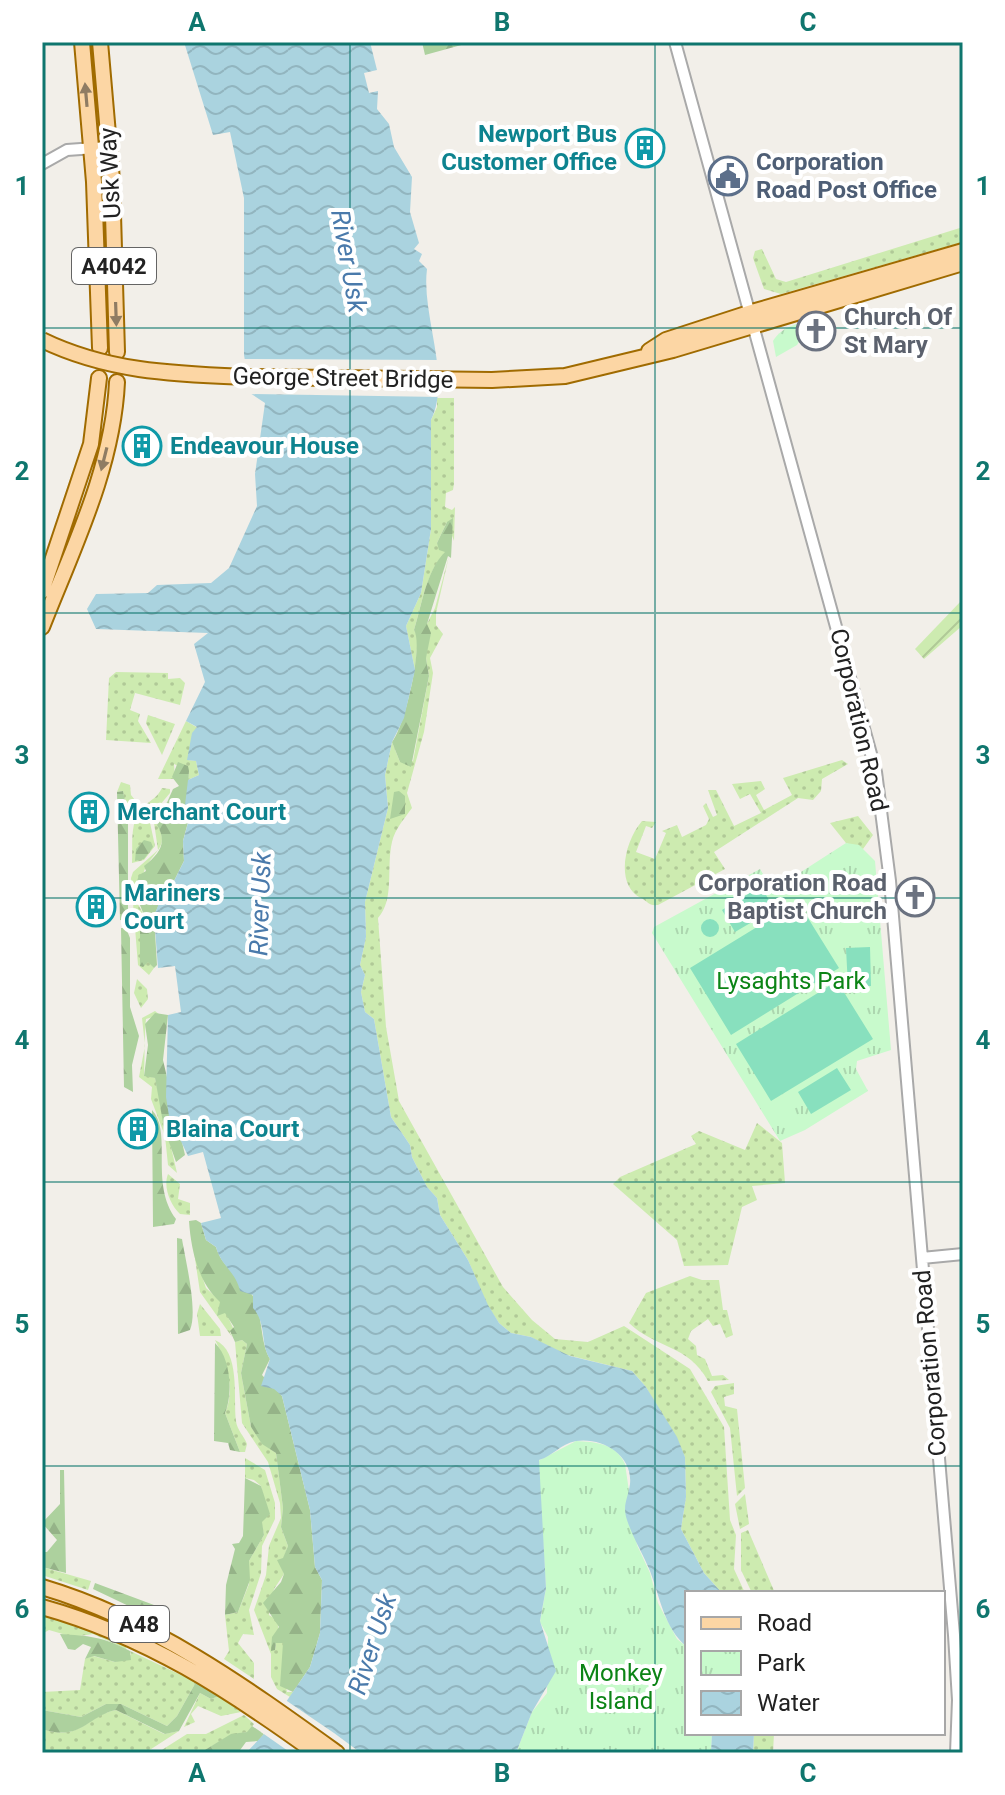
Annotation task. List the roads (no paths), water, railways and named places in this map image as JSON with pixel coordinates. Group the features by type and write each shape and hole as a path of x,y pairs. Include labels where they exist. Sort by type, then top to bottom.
{"main road":[{"name":"Usk Way","path":"82,42 91,148 100,348"},
{"name":"Usk Way","path":"100,42 109,147 117,352"},
{"path":"753,318 963,251"},
{"path":"753,318 794,313 963,263"},
{"name":"George Street Bridge","path":"42,340 98,362 145,372 307,379 492,380 565,376 646,353 666,340 694,337 753,318"},
{"path":"42,591 88,456 99,378"},
{"path":"42,627 100,477 113,424 117,382"},
{"name":"A48","path":"42,1587 135,1622 272,1714 337,1753"},
{"name":"A48","path":"42,1607 109,1628 196,1663"},
{"name":"A48","path":"272,1714 316,1753"}],"street":[{"name":"Corporation Road","path":"675,42 876,772 889,872 922,1258 958,1700 956,1753"},
{"path":"42,164 61,152 109,147"},
{"path":"922,1258 963,1254"}],"water":[{"name":"River Usk","path":"184,42 370,42 377,70 364,73 369,93 378,91 377,109 389,124 394,147 412,177 410,212 419,243 414,249 422,254 419,261 427,269 426,287 438,385 437,403 431,420 431,529 421,593 406,626 415,670 404,718 392,742 385,775 388,808 365,902 366,937 360,965 365,975 361,992 365,1012 374,1019 391,1117 410,1145 412,1157 427,1187 437,1198 440,1215 468,1260 499,1323 511,1333 531,1337 570,1356 632,1371 646,1387 677,1437 685,1457 686,1497 681,1529 704,1573 720,1591 685,1591 685,1645 668,1621 627,1520 625,1506 630,1474 621,1457 605,1445 576,1441 539,1460 546,1588 540,1621 556,1671 532,1712 516,1753 246,1753 264,1734 310,1667 320,1633 322,1580 315,1567 310,1510 282,1396 274,1389 261,1386 270,1359 260,1320 253,1308 253,1295 240,1291 216,1247 206,1240 201,1223 221,1218 203,1152 188,1156 169,1116 166,1097 168,1015 181,1012 175,966 158,968 154,916 165,888 170,889 184,861 183,841 191,812 185,805 188,780 199,775 196,761 187,760 192,733 197,727 186,721 205,682 194,644 208,633 96,629 87,609 96,594 148,593 157,585 211,583 229,568 257,506 255,474 265,403 250,393 244,355 244,198 230,132 213,135"},
{"path":"712,1735 754,1735 753,1753 711,1753"}],"place":[{"name":"Newport Bus Customer Office","path":"645,148"},
{"name":"Corporation Road Post Office","path":"728,176"},
{"name":"Church Of St Mary","path":"816,331"},
{"name":"Endeavour House","path":"142,446"},
{"name":"Merchant Court","path":"89,812"},
{"name":"Corporation Road Baptist Church","path":"915,897"},
{"name":"Mariners Court","path":"96,907"},
{"name":"Blaina Court","path":"138,1129"}],"park label":[{"name":"Lysaghts Park","path":"791,981"},
{"name":"Monkey Island","path":"621,1687"}]}
